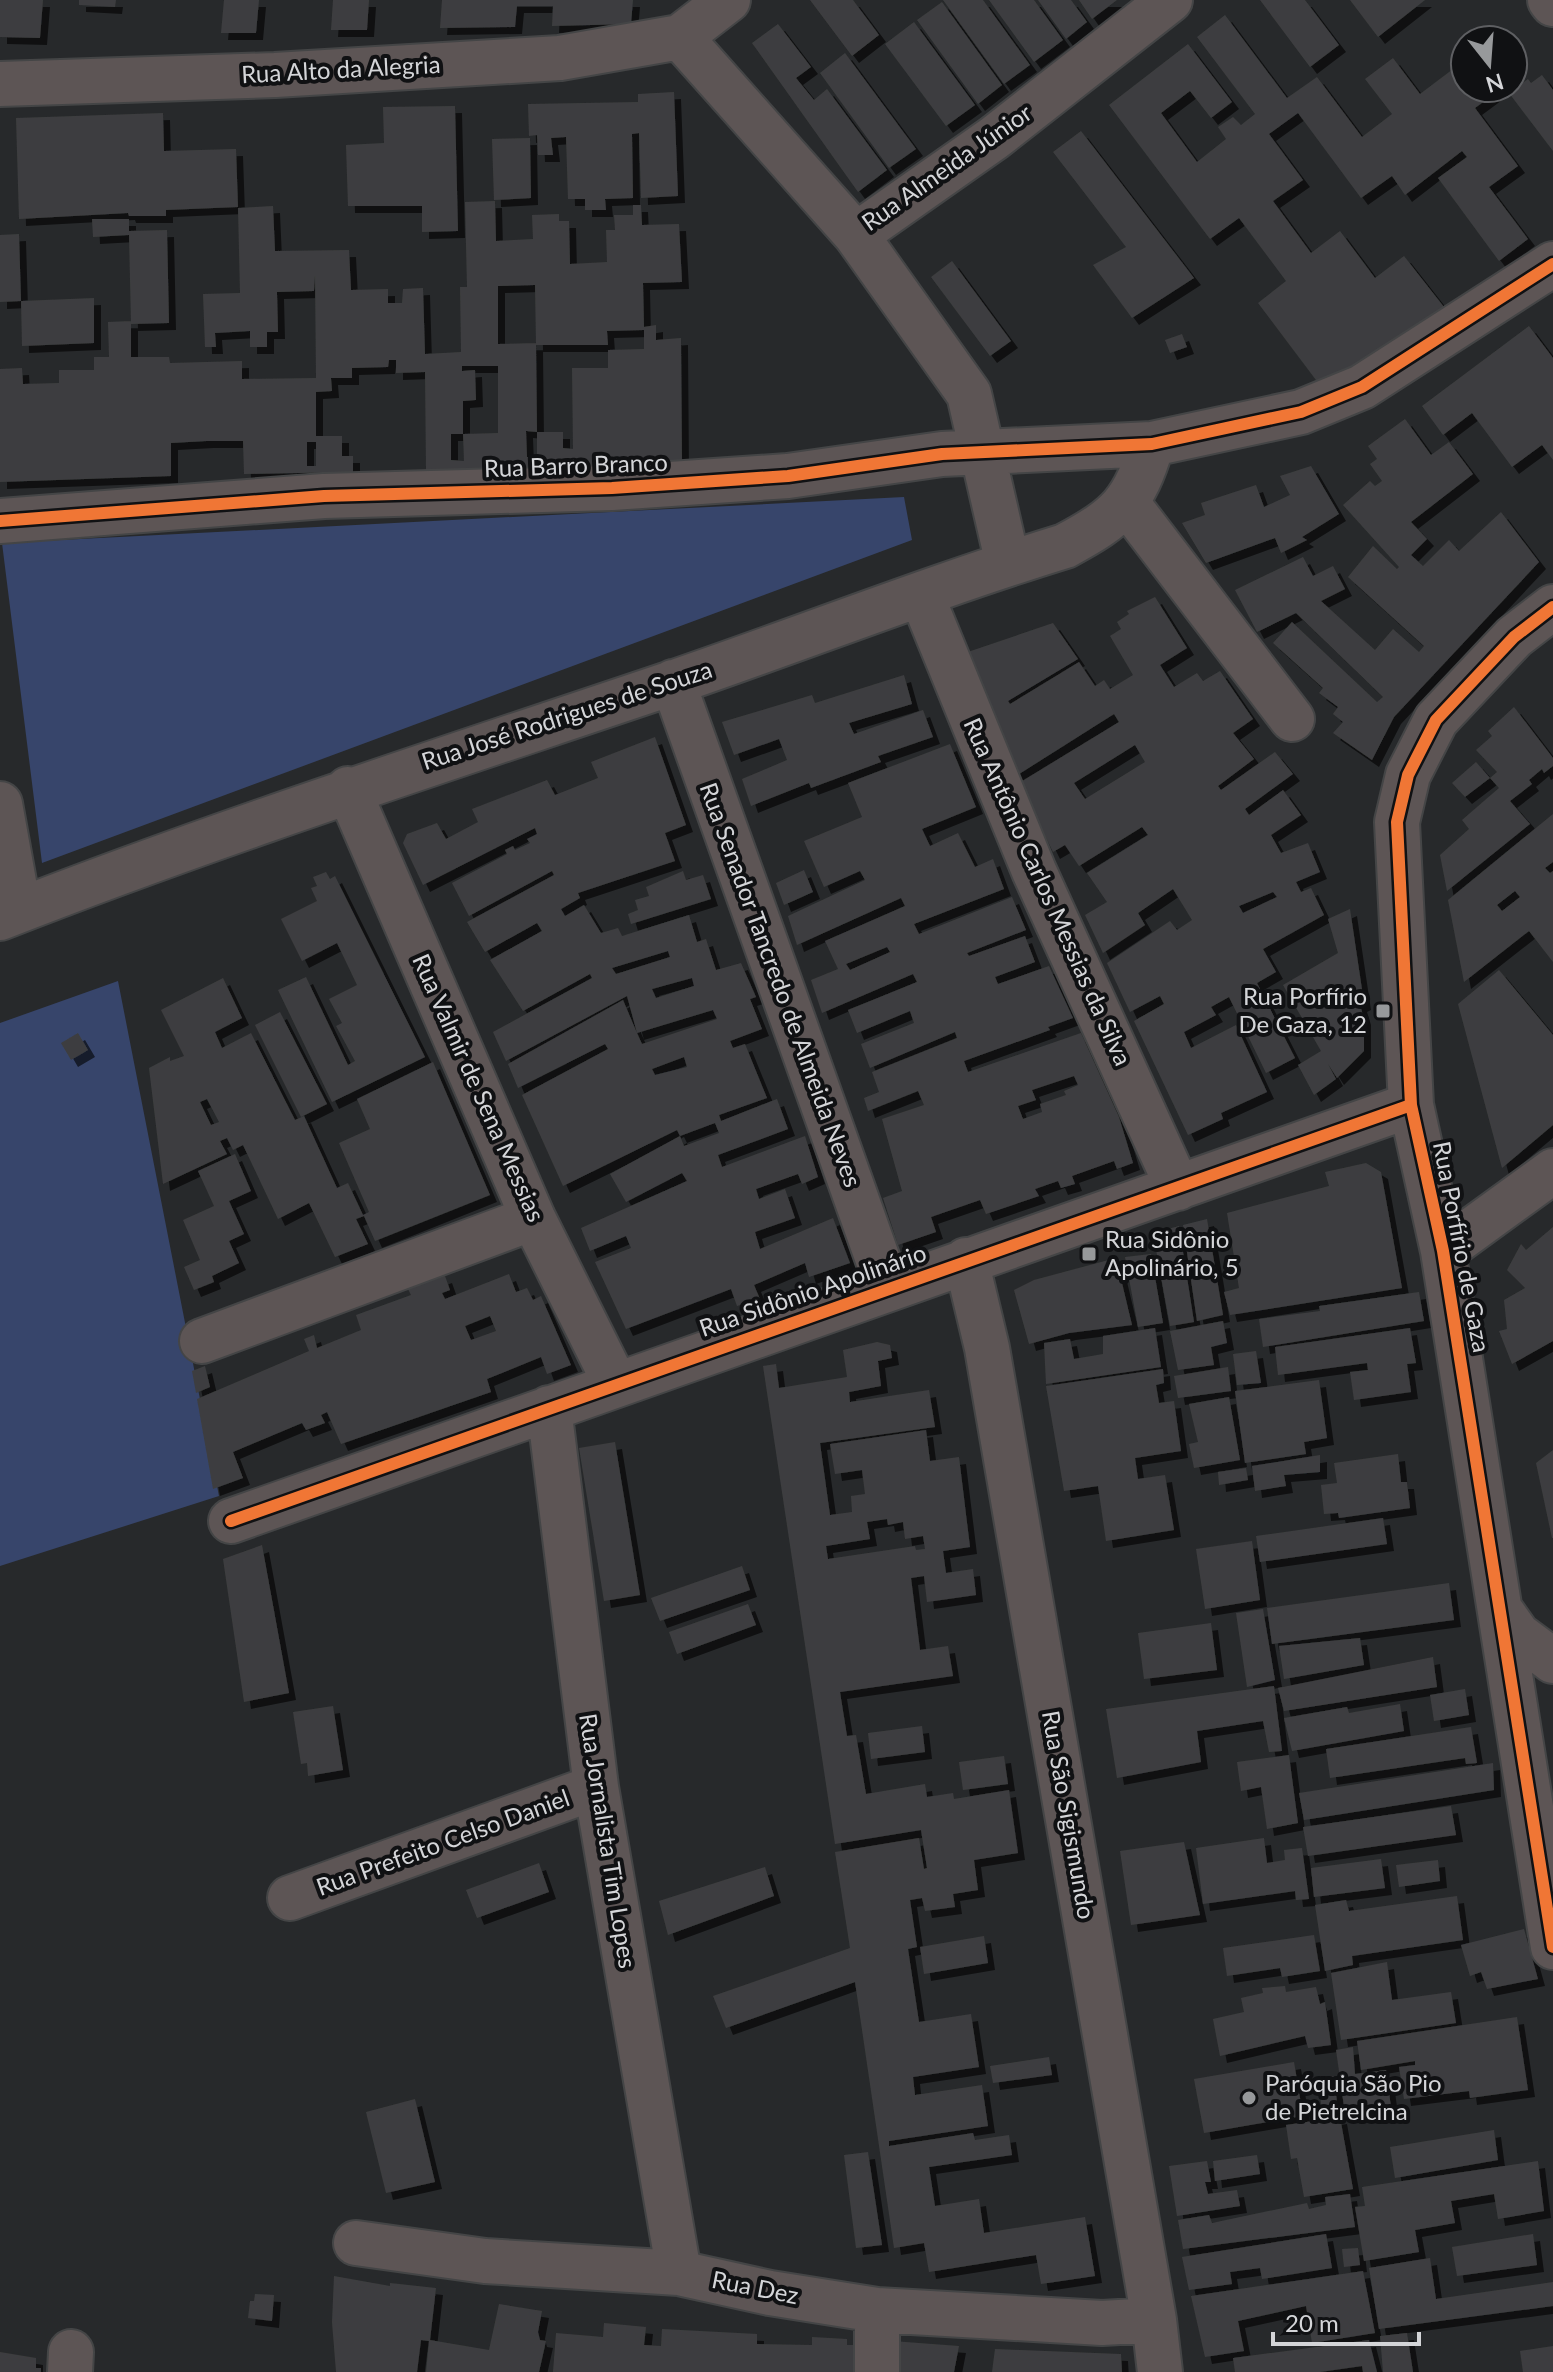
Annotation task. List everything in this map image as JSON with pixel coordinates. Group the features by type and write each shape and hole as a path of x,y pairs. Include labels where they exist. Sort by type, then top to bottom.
{"street":[{"path":"680,37 728,0"},
{"name":"Rua Almeida Júnior","path":"680,37 856,235 994,138 1170,0"},
{"name":"Rua Alto da Alegria","path":"0,84 275,75 560,58 680,37"},
{"path":"856,235 969,394 1008,564"},
{"name":"Rua Barro Branco","path":"0,521 324,496 628,487 788,476 942,454 1152,444 1301,412 1362,387 1553,264"},
{"name":"Rua José Rodrigues de Souza","path":"9,914 155,857 348,789 673,682 1065,546 1099,527 1127,503 1140,482 1152,444"},
{"path":"1127,503 1292,719"},
{"name":"Rua Antônio Carlos Messias da Silva","path":"921,594 1034,871 1178,1188"},
{"name":"Rua Porfírio de Gaza","path":"1553,607 1514,637 1436,720 1408,775 1397,822 1411,1105 1443,1251 1501,1611 1537,1733 1553,1947"},
{"name":"Rua Senador Tancredo de Almeida Neves","path":"673,682 888,1288"},
{"name":"Rua Valmir de Sena Messias","path":"348,789 533,1218 615,1383"},
{"path":"0,804 9,914"},
{"name":"Rua Sidônio Apolinário","path":"231,1521 615,1383 1411,1105"},
{"path":"1443,1251 1553,1171"},
{"path":"202,1341 533,1218"},
{"name":"Rua São Sigismundo","path":"966,1260 987,1348 1154,2320 1160,2372"},
{"name":"Rua Jornalista Tim Lopes","path":"549,1408 596,1787 679,2273"},
{"path":"1501,1611 1518,1635 1553,1661"},
{"name":"Rua Prefeito Celso Daniel","path":"290,1898 596,1787"},
{"name":"Rua Dez","path":"356,2243 485,2261 679,2273 770,2293 877,2310 1102,2323 1154,2320"},
{"path":"877,2310 877,2372"}],"shaded area":[{"path":"904,497 912,540 42,863 2,543"},
{"path":"118,981 219,1496 0,1566 0,1023"}],"building":[{"path":"0,0 43,0 40,38 0,37"},
{"path":"79,0 116,0 115,7 79,5"},
{"path":"224,0 259,0 256,33 221,33"},
{"path":"333,0 369,0 367,30 331,30"},
{"path":"442,0 633,0 631,24 552,26 553,6 517,6 515,27 440,28"},
{"path":"810,0 853,0 879,35 852,56"},
{"path":"943,0 983,0 1030,65 1004,84"},
{"path":"989,0 1034,0 1063,40 1034,62"},
{"path":"1038,0 1071,0 1087,22 1066,39"},
{"path":"1079,0 1117,0 1092,19"},
{"path":"1260,0 1305,0 1339,45 1310,67"},
{"path":"1350,0 1425,0 1378,37"},
{"path":"942,2 1002,85 978,104 917,20"},
{"path":"1225,15 1287,98 1317,77 1362,137 1392,114 1365,79 1393,58 1420,94 1449,72 1449,104 1480,104 1475,108 1518,166 1489,187 1528,239 1499,261 1438,178 1467,157 1462,151 1405,195 1392,176 1361,198 1298,113 1269,134 1303,180 1273,201 1311,253 1340,231 1375,278 1404,256 1444,307 1325,392 1258,303 1286,281 1239,218 1210,239 1109,105 1188,44 1232,102 1211,118 1190,91 1161,113 1197,162 1226,139 1218,127 1233,117 1241,125 1255,114 1197,37"},
{"path":"914,22 975,105 946,126 885,44"},
{"path":"778,24 811,67 796,78 814,100 827,89 887,170 858,192 752,43"},
{"path":"845,53 916,149 889,168 820,73"},
{"path":"1542,75 1553,90 1553,151 1517,104 1529,104 1529,80 1531,83"},
{"path":"674,92 678,196 641,198 639,133 632,134 633,198 605,199 606,210 585,210 585,199 568,199 566,137 551,138 553,155 538,155 537,135 529,136 528,104 638,102 638,94"},
{"path":"455,106 458,231 422,232 422,206 348,206 346,145 384,143 383,107"},
{"path":"163,113 164,151 236,149 238,207 166,210 166,216 129,216 128,213 19,219 16,118"},
{"path":"1081,131 1194,278 1132,318 1093,265 1126,247 1053,152"},
{"path":"530,138 531,198 494,200 492,139"},
{"path":"495,201 496,241 533,239 532,215 559,214 559,221 569,221 570,264 607,262 606,230 615,230 614,215 633,215 633,205 641,205 642,225 679,224 682,282 643,283 644,327 656,325 656,340 681,338 682,465 426,470 425,372 396,373 396,360 389,360 388,367 352,368 352,378 331,378 332,391 316,392 316,436 342,436 342,456 353,456 353,472 244,474 243,441 207,441 171,443 171,476 0,482 0,369 22,368 23,384 59,383 59,370 94,370 94,357 109,357 108,322 131,321 131,357 169,357 170,363 242,361 242,379 316,378 315,276 314,291 277,292 278,332 267,332 267,347 250,347 250,331 215,333 216,347 205,347 203,294 240,293 238,208 273,206 275,251 349,250 351,290 388,289 388,303 402,303 403,289 423,288 425,354 461,352 460,287 467,287 465,202","holes":["535,285 536,343 498,344 498,286","644,330 644,349 608,350 608,368 572,368 573,449 563,448 563,432 537,432 536,345 608,345 607,331","462,366 498,366 498,433 463,434 463,401 476,400 475,370 462,371","526,431 537,432 537,457 527,457","451,434 463,434 464,461 451,460","307,442 316,442 316,466 307,466"]},
{"path":"92,219 129,219 129,231 167,230 169,323 131,324 129,235 93,237"},
{"path":"19,234 21,301 0,302 0,235"},
{"path":"952,261 1011,341 990,356 931,277"},
{"path":"94,298 94,343 22,346 21,301"},
{"path":"1529,326 1553,358 1553,460 1542,445 1512,467 1472,413 1443,435 1422,406"},
{"path":"1182,334 1187,347 1170,353 1165,340"},
{"path":"1405,419 1431,455 1449,442 1473,474 1411,522 1427,539 1411,555 1423,566 1449,540 1459,551 1501,512 1539,562 1394,717 1372,760 1333,733 1343,722 1333,714 1338,707 1319,693 1323,688 1273,643 1292,622 1377,702 1383,697 1296,613 1257,632 1235,590 1303,557 1313,576 1333,566 1345,589 1321,601 1375,650 1393,629 1419,652 1424,646 1348,577 1373,546 1397,569 1399,567 1343,505 1370,481 1375,486 1382,481 1370,464 1377,459 1368,446"},
{"path":"1311,466 1339,514 1302,537 1307,540 1281,553 1275,538 1206,563 1182,523 1205,515 1201,503 1256,485 1264,507 1290,495 1280,476"},
{"path":"1155,597 1187,648 1160,665 1174,687 1197,673 1203,681 1220,671 1253,719 1233,733 1254,759 1218,786 1221,790 1275,752 1293,774 1245,809 1249,815 1283,790 1301,815 1271,835 1281,853 1308,843 1320,872 1296,882 1301,892 1311,888 1324,915 1263,949 1276,972 1257,983 1295,1058 1266,1073 1229,997 1211,1007 1216,1015 1184,1032 1191,1048 1236,1025 1267,1092 1221,1113 1223,1119 1188,1135 1134,1021 1164,1004 1160,996 1130,1012 1107,963 1170,921 1177,930 1192,920 1173,889 1138,913 1145,925 1103,953 1085,915 1107,902 1087,873 1148,835 1142,827 1079,866 1065,845 1053,852 1019,783 1119,722 1114,714 1016,776 956,656 1053,623 1078,659 1008,701 1010,704 1079,662 1095,686 1104,680 1110,689 1133,675 1110,636 1121,629 1117,622 1129,614 1127,611","holes":["1135,745 1145,762 1085,799 1074,783","1273,892 1277,897 1243,913 1239,906"]},
{"path":"904,675 912,704 849,723 854,734 923,710 933,737 878,756 881,762 811,788 809,783 751,806 742,779 787,760 779,739 734,755 722,722 812,695 815,703"},
{"path":"1514,707 1553,758 1553,766 1544,773 1542,769 1529,780 1532,784 1510,801 1530,824 1447,891 1440,855 1469,829 1462,820 1499,788 1490,778 1497,772 1476,750 1492,736 1488,731"},
{"path":"655,737 686,825 665,833 675,861 578,893 580,898 561,909 565,916 584,905 601,933 618,928 622,936 689,915 697,942 706,939 716,970 741,963 756,997 750,999 762,1029 730,1041 733,1048 745,1044 767,1098 719,1115 721,1121 777,1099 788,1129 718,1155 722,1167 805,1136 818,1177 802,1184 798,1174 756,1189 759,1199 785,1189 795,1218 755,1232 760,1249 833,1218 850,1263 809,1277 805,1263 754,1285 760,1299 737,1306 731,1289 626,1329 595,1262 631,1248 626,1236 590,1251 581,1228 687,1181 682,1173 626,1202 610,1174 680,1136 677,1130 563,1186 522,1095 608,1049 605,1044 518,1088 508,1064 623,1000 637,1033 627,996 506,1061 493,1032 592,978 590,974 523,1011 490,960 542,931 537,923 485,952 467,922 554,875 552,871 469,916 452,883 507,854 505,850 513,846 515,850 530,843 527,839 537,834 535,828 423,885 403,843 407,834 437,823 446,839 478,822 472,809 547,780 555,795 598,778 591,762","holes":["668,951 670,957 616,974 612,968","692,978 694,986 656,998 652,989","713,1010 717,1019 642,1044 637,1033","684,1057 687,1067 655,1075 652,1069","715,1123 719,1133 684,1146 680,1136"]},
{"path":"950,744 976,807 922,829 930,846 958,833 975,867 993,859 1004,889 914,924 919,934 1012,897 1026,930 967,953 969,956 1025,936 1035,962 995,977 998,984 1049,966 1073,1018 1048,1027 1050,1030 964,1061 968,1072 1081,1033 1119,1117 1133,1163 1117,1169 1114,1161 1072,1176 1075,1184 1061,1188 1058,1181 1035,1189 1039,1196 986,1214 980,1200 931,1217 936,1232 898,1245 883,1198 902,1191 882,1119 924,1105 918,1091 868,1111 864,1098 879,1092 872,1072 957,1038 955,1032 870,1068 861,1044 914,1023 910,1011 857,1033 848,1010 917,982 913,974 822,1013 811,980 838,969 825,941 905,906 901,898 797,945 788,916 865,880 860,871 824,887 804,841 862,817 848,783","holes":["887,947 890,952 850,970 846,964","1074,1076 1078,1085 1064,1091 1066,1095 1040,1104 1042,1112 1023,1119 1018,1106 1036,1100 1032,1090"]},
{"path":"1476,762 1490,778 1465,797 1452,783"},
{"path":"1553,814 1553,862 1545,868 1550,873 1553,871 1553,962 1529,931 1464,982 1448,900","holes":["1515,891 1520,897 1502,911 1497,905"]},
{"path":"804,870 813,892 784,905 776,883"},
{"path":"683,871 686,880 703,875 711,899 631,924 628,914 638,910 635,900 649,896 646,887"},
{"path":"326,872 330,879 335,876 425,1057 332,1102 278,990 306,977 348,1065 355,1061 336,1026 342,1023 329,999 357,985 337,943 302,961 281,919 317,901 311,888 317,886 313,877"},
{"path":"1350,909 1364,1003 1360,1005 1364,1018 1364,1051 1337,1078 1328,1064 1336,1079 1314,1095 1298,1065 1321,1051 1283,985 1338,953 1328,919"},
{"path":"1499,970 1553,1035 1553,1125 1502,1168 1458,1004"},
{"path":"223,978 242,1018 215,1032 222,1048 251,1033 295,1120 304,1116 337,1188 348,1183 363,1215 369,1212 339,1143 370,1129 357,1099 433,1062 490,1195 375,1241 364,1216 356,1219 368,1244 335,1257 309,1203 278,1219 243,1145 233,1150 227,1138 220,1141 227,1154 163,1184 149,1068 170,1057 170,1061 184,1056 161,1010","holes":["207,1099 219,1122 211,1125 200,1102"]},
{"path":"280,1012 327,1104 301,1117 255,1025"},
{"path":"78,1033 88,1050 71,1060 61,1043"},
{"path":"235,1154 251,1191 229,1201 244,1234 229,1241 239,1263 212,1276 214,1282 194,1290 184,1267 200,1260 183,1220 214,1206 198,1171"},
{"path":"1366,1163 1381,1172 1402,1288 1230,1315 1224,1292 1239,1288 1227,1213 1329,1186 1325,1172"},
{"path":"1207,1219 1223,1315 1197,1321 1183,1225"},
{"path":"1179,1226 1194,1322 1170,1326 1153,1233"},
{"path":"1553,1227 1553,1341 1512,1364 1499,1331 1507,1329 1504,1300 1525,1288 1507,1270 1521,1244 1526,1250"},
{"path":"1151,1254 1163,1323 1138,1327 1125,1257"},
{"path":"1116,1258 1132,1325 1069,1333 1029,1344 1014,1290 1034,1280"},
{"path":"509,1274 516,1292 527,1288 533,1300 541,1296 571,1365 547,1374 541,1357 487,1379 491,1392 341,1444 327,1412 321,1415 325,1423 306,1430 302,1423 233,1452 243,1478 213,1489 197,1399 309,1351 304,1339 314,1335 317,1348 361,1330 356,1315 411,1295 408,1289 445,1276 450,1290 442,1293 445,1299","holes":["490,1316 496,1331 471,1340 465,1326"]},
{"path":"1419,1292 1424,1321 1263,1347 1259,1319 1320,1311 1319,1306"},
{"path":"1223,1321 1227,1343 1211,1347 1214,1365 1178,1370 1170,1331"},
{"path":"1155,1328 1161,1367 1046,1384 1044,1343 1070,1339 1074,1359 1103,1354 1103,1336"},
{"path":"1410,1328 1416,1363 1407,1364 1411,1392 1354,1400 1350,1372 1368,1370 1367,1363 1278,1375 1275,1347"},
{"path":"877,1342 890,1345 892,1358 878,1361 881,1386 849,1392 850,1402 929,1390 935,1427 820,1443 830,1515 852,1512 851,1496 865,1494 862,1470 835,1474 830,1444 926,1430 930,1461 959,1457 970,1547 943,1551 946,1573 973,1569 976,1595 927,1602 924,1576 911,1578 920,1650 948,1646 953,1676 840,1692 847,1736 856,1735 866,1794 925,1784 927,1797 953,1793 954,1799 1009,1790 1018,1853 974,1860 978,1890 953,1894 955,1907 925,1911 922,1898 910,1900 917,1947 908,1949 919,2022 971,2014 979,2067 913,2077 915,2095 982,2085 988,2126 889,2141 889,2146 973,2133 975,2140 1009,2135 1012,2155 929,2167 935,2206 979,2199 984,2233 1085,2217 1095,2276 1041,2284 1036,2255 929,2272 924,2243 894,2248 855,1982 726,2028 713,1996 850,1948 835,1852 919,1838 924,1869 927,1868 921,1830 835,1844 763,1366 776,1364 779,1388 847,1377 843,1350","holes":["887,1519 888,1525 903,1522 905,1539 923,1536 925,1549 916,1550 915,1546 828,1559 826,1546 870,1539 867,1522"]},
{"path":"1256,1351 1261,1383 1237,1385 1233,1354"},
{"path":"205,1366 210,1387 196,1393 192,1371"},
{"path":"1228,1367 1231,1391 1178,1398 1174,1376"},
{"path":"1163,1369 1164,1383 1156,1385 1159,1403 1174,1401 1181,1451 1135,1458 1138,1479 1165,1475 1174,1530 1106,1541 1098,1486 1064,1491 1046,1386"},
{"path":"1319,1380 1327,1438 1304,1442 1306,1454 1245,1463 1235,1391"},
{"path":"1229,1397 1240,1460 1194,1468 1189,1444 1198,1442 1189,1404"},
{"path":"615,1442 640,1595 604,1601 579,1448"},
{"path":"1553,1450 1553,1538 1552,1538 1536,1463"},
{"path":"1398,1454 1401,1482 1407,1482 1410,1508 1339,1518 1338,1513 1324,1514 1321,1485 1337,1483 1334,1463"},
{"path":"1320,1455 1320,1472 1284,1475 1286,1486 1255,1491 1252,1466"},
{"path":"1246,1468 1248,1480 1219,1485 1218,1472"},
{"path":"1383,1518 1387,1544 1260,1562 1256,1536"},
{"path":"1252,1541 1260,1600 1205,1609 1196,1549"},
{"path":"262,1545 289,1693 244,1702 223,1559"},
{"path":"742,1566 750,1590 660,1621 651,1598"},
{"path":"1449,1583 1454,1620 1272,1644 1267,1608"},
{"path":"748,1604 756,1625 677,1654 669,1632"},
{"path":"1263,1609 1275,1680 1247,1687 1236,1613"},
{"path":"1211,1623 1217,1670 1144,1679 1138,1633"},
{"path":"1360,1638 1364,1665 1284,1679 1279,1646"},
{"path":"1433,1657 1437,1687 1284,1711 1278,1688"},
{"path":"1274,1686 1282,1751 1269,1752 1263,1721 1197,1731 1201,1762 1117,1778 1106,1709"},
{"path":"1465,1689 1469,1715 1434,1721 1430,1695"},
{"path":"1400,1704 1404,1731 1292,1751 1284,1718 1347,1707 1349,1713"},
{"path":"333,1706 343,1770 308,1776 307,1763 301,1764 293,1712"},
{"path":"922,1726 925,1752 871,1759 868,1733"},
{"path":"1471,1727 1477,1763 1466,1764 1465,1758 1330,1778 1326,1749"},
{"path":"1289,1755 1298,1823 1267,1829 1261,1787 1241,1791 1237,1762"},
{"path":"1004,1756 1008,1784 963,1790 959,1762"},
{"path":"1493,1763 1494,1790 1304,1820 1299,1793"},
{"path":"1451,1806 1456,1835 1308,1856 1303,1827"},
{"path":"1264,1838 1267,1863 1285,1860 1284,1850 1302,1848 1309,1899 1296,1900 1295,1891 1203,1904 1196,1848"},
{"path":"1184,1842 1200,1915 1131,1925 1120,1851"},
{"path":"1381,1859 1385,1888 1314,1897 1311,1868"},
{"path":"1438,1860 1440,1881 1399,1887 1396,1865"},
{"path":"539,1863 549,1892 477,1918 466,1890"},
{"path":"765,1867 774,1896 668,1935 659,1901"},
{"path":"1457,1896 1463,1940 1352,1956 1353,1965 1325,1971 1315,1905 1346,1900 1349,1911"},
{"path":"1524,1929 1538,1979 1487,1989 1481,1972 1470,1976 1461,1945"},
{"path":"1314,1935 1320,1971 1282,1977 1280,1968 1227,1976 1223,1948"},
{"path":"984,1936 988,1963 924,1974 920,1947"},
{"path":"1387,1962 1392,2000 1451,1992 1456,2023 1341,2040 1331,1973"},
{"path":"1285,1986 1286,1992 1316,1987 1320,2004 1325,2002 1331,2045 1308,2048 1305,2036 1220,2056 1213,2019 1244,2012 1241,1998 1263,1993 1262,1988"},
{"path":"1517,2017 1528,2090 1470,2098 1469,2091 1404,2099 1399,2067 1415,2065 1415,2061 1361,2070 1357,2041"},
{"path":"1353,2047 1355,2074 1386,2070 1391,2107 1345,2113 1336,2050"},
{"path":"1049,2057 1052,2075 993,2083 990,2066"},
{"name":"Paróquia São Pio de Pietrelcina","path":"1294,2062 1303,2116 1204,2133 1194,2079"},
{"path":"1334,2076 1338,2111 1322,2113 1318,2077"},
{"path":"415,2099 435,2182 386,2193 366,2112"},
{"path":"1340,2117 1353,2189 1304,2197 1297,2158 1291,2159 1286,2125"},
{"path":"1494,2130 1498,2160 1395,2178 1390,2147"},
{"path":"868,2152 882,2245 856,2248 844,2155"},
{"path":"1257,2155 1260,2174 1215,2181 1213,2161"},
{"path":"1207,2161 1211,2182 1205,2182 1208,2194 1237,2190 1240,2206 1177,2216 1169,2166"},
{"path":"1538,2161 1544,2211 1498,2219 1494,2194 1451,2201 1455,2223 1415,2230 1419,2252 1364,2261 1355,2207 1365,2206 1362,2187"},
{"path":"1350,2194 1355,2227 1183,2249 1178,2220 1209,2215 1212,2223 1307,2203 1309,2209 1326,2205 1325,2197"},
{"path":"1326,2234 1332,2268 1262,2279 1260,2268 1230,2272 1232,2284 1189,2290 1182,2257"},
{"path":"1533,2234 1537,2265 1457,2276 1452,2247"},
{"path":"1358,2248 1360,2265 1344,2267 1342,2249"},
{"path":"1430,2258 1436,2299 1553,2282 1553,2306 1379,2329 1369,2268"},
{"path":"1363,2271 1375,2333 1312,2343 1306,2306 1238,2321 1244,2351 1205,2357 1191,2296"},
{"path":"334,2276 390,2286 390,2283 436,2288 430,2340 489,2350 499,2304 542,2311 538,2332 540,2340 546,2341 539,2372 426,2372 429,2341 421,2340 417,2372 336,2372 332,2322"},
{"path":"255,2294 274,2295 272,2321 248,2318 250,2301 254,2301"},
{"path":"604,2323 646,2327 644,2345 661,2346 662,2329 757,2334 757,2344 812,2345 812,2337 847,2339 847,2345 870,2345 869,2372 553,2372 556,2333 603,2337"},
{"path":"1407,2333 1413,2372 1383,2372 1380,2336"},
{"path":"1369,2340 1377,2372 1363,2372 1362,2366 1320,2372 1235,2372 1233,2358"},
{"path":"892,2341 959,2346 954,2372 889,2372"},
{"path":"1553,2346 1553,2372 1523,2372 1520,2351"},
{"path":"995,2349 1121,2354 1122,2372 992,2372"},
{"path":"0,2352 36,2358 36,2368 41,2368 41,2372 0,2372"}],"cycle path":[{"path":"0,521 324,496 612,488 788,476 942,454 1152,444 1301,412 1362,387 1553,264"},
{"path":"1553,607 1514,637 1436,720 1408,775 1397,822 1411,1105 1443,1251 1553,1947"},
{"path":"231,1521 1411,1105"}],"place":[{"name":"Rua Porfírio De Gaza, 12","path":"1383,1011"},
{"name":"Rua Sidônio Apolinário, 5","path":"1089,1254"},
{"name":"Paróquia São Pio de Pietrelcina","path":"1249,2098"}]}
